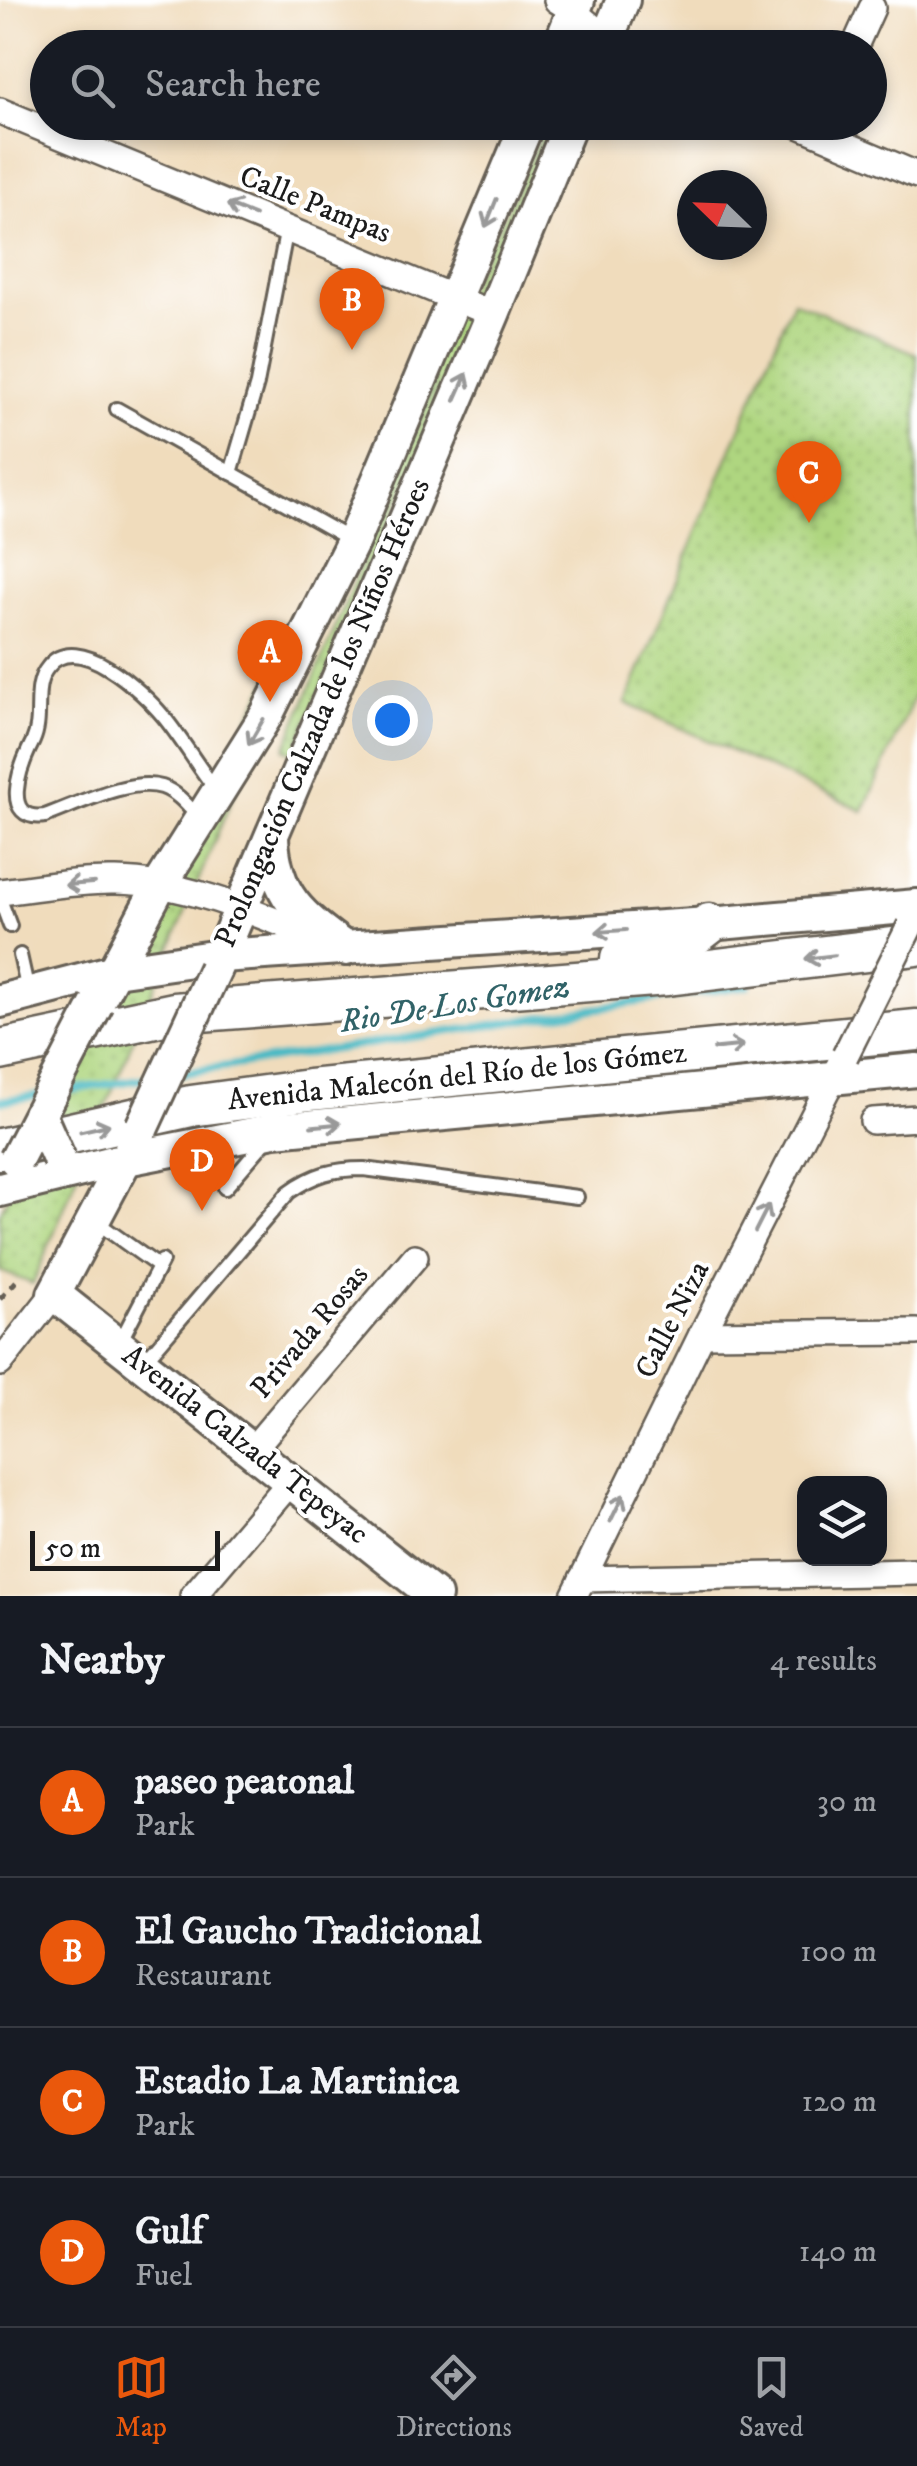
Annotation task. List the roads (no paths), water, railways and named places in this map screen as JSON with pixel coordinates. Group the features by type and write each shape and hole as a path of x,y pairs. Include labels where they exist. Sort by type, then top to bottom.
{"main road":[{"path":"3,1049 174,1013 667,975 915,922"},
{"path":"174,1013 207,1000 249,992 624,958 674,947 709,924"},
{"name":"Avenida Malecón del Río de los Gómez","path":"8,1154 191,1106 309,1090 917,1030"}],"street":[{"path":"615,30 623,0"},
{"path":"570,4 596,30"},
{"path":"564,30 570,4"},
{"path":"862,30 872,8"},
{"name":"Calle Pampas","path":"0,111 30,123"},
{"name":"Calle Pampas","path":"71,140 493,314"},
{"name":"Prolongación Calzada de los Niños Héroes","path":"0,1190 8,1154 40,1114 159,886 266,714 353,541 521,140"},
{"name":"Prolongación Calzada de los Niños Héroes","path":"54,1294 96,1221 242,908 564,140"},
{"path":"840,140 917,175"},
{"path":"272,838 273,866 289,900 346,949"},
{"path":"0,896 117,881 159,886 242,908 346,949"},
{"path":"14,997 115,970 346,949 709,924 915,922"},
{"name":"Calle Niza","path":"578,1588 702,1334 915,922"},
{"name":"Avenida Malecón del Río de los Gómez","path":"0,1190 64,1166 126,1159 274,1130 840,1066 917,1070"},
{"path":"40,1114 64,1166"},
{"path":"873,1122 917,1118"},
{"name":"Privada Rosas","path":"254,1449 416,1256"},
{"path":"0,1363 54,1294"},
{"name":"Avenida Calzada Tepeyac","path":"54,1294 435,1596"},
{"path":"702,1334 917,1332"},
{"path":"193,1596 290,1480"},
{"path":"578,1588 917,1572"}],"lane":[{"path":"231,473 257,384 288,228"},
{"path":"117,409 353,541"},
{"path":"66,655 110,668 164,718 210,806 147,784 126,787 45,816 20,814 10,804 8,793 36,734 44,670 66,655"},
{"path":"0,896 10,926"},
{"path":"14,997 20,955"},
{"path":"225,1188 274,1130"},
{"path":"131,1353 289,1192 309,1177 334,1169 364,1169 577,1197"},
{"path":"96,1221 160,1264 131,1353"}],"waterway":[{"name":"Rio De Los Gomez","path":"177,1074 747,985"},
{"name":"Rio De Los Gomez","path":"64,1091 154,1077"},
{"name":"Rio De Los Gomez","path":"0,1101 40,1095"}],"place":[{"name":"El Gaucho Tradicional","path":"352,350"},
{"name":"Estadio La Martinica","path":"809,523"},
{"name":"paseo peatonal","path":"270,702"},
{"name":"Gulf","path":"202,1211"}]}
